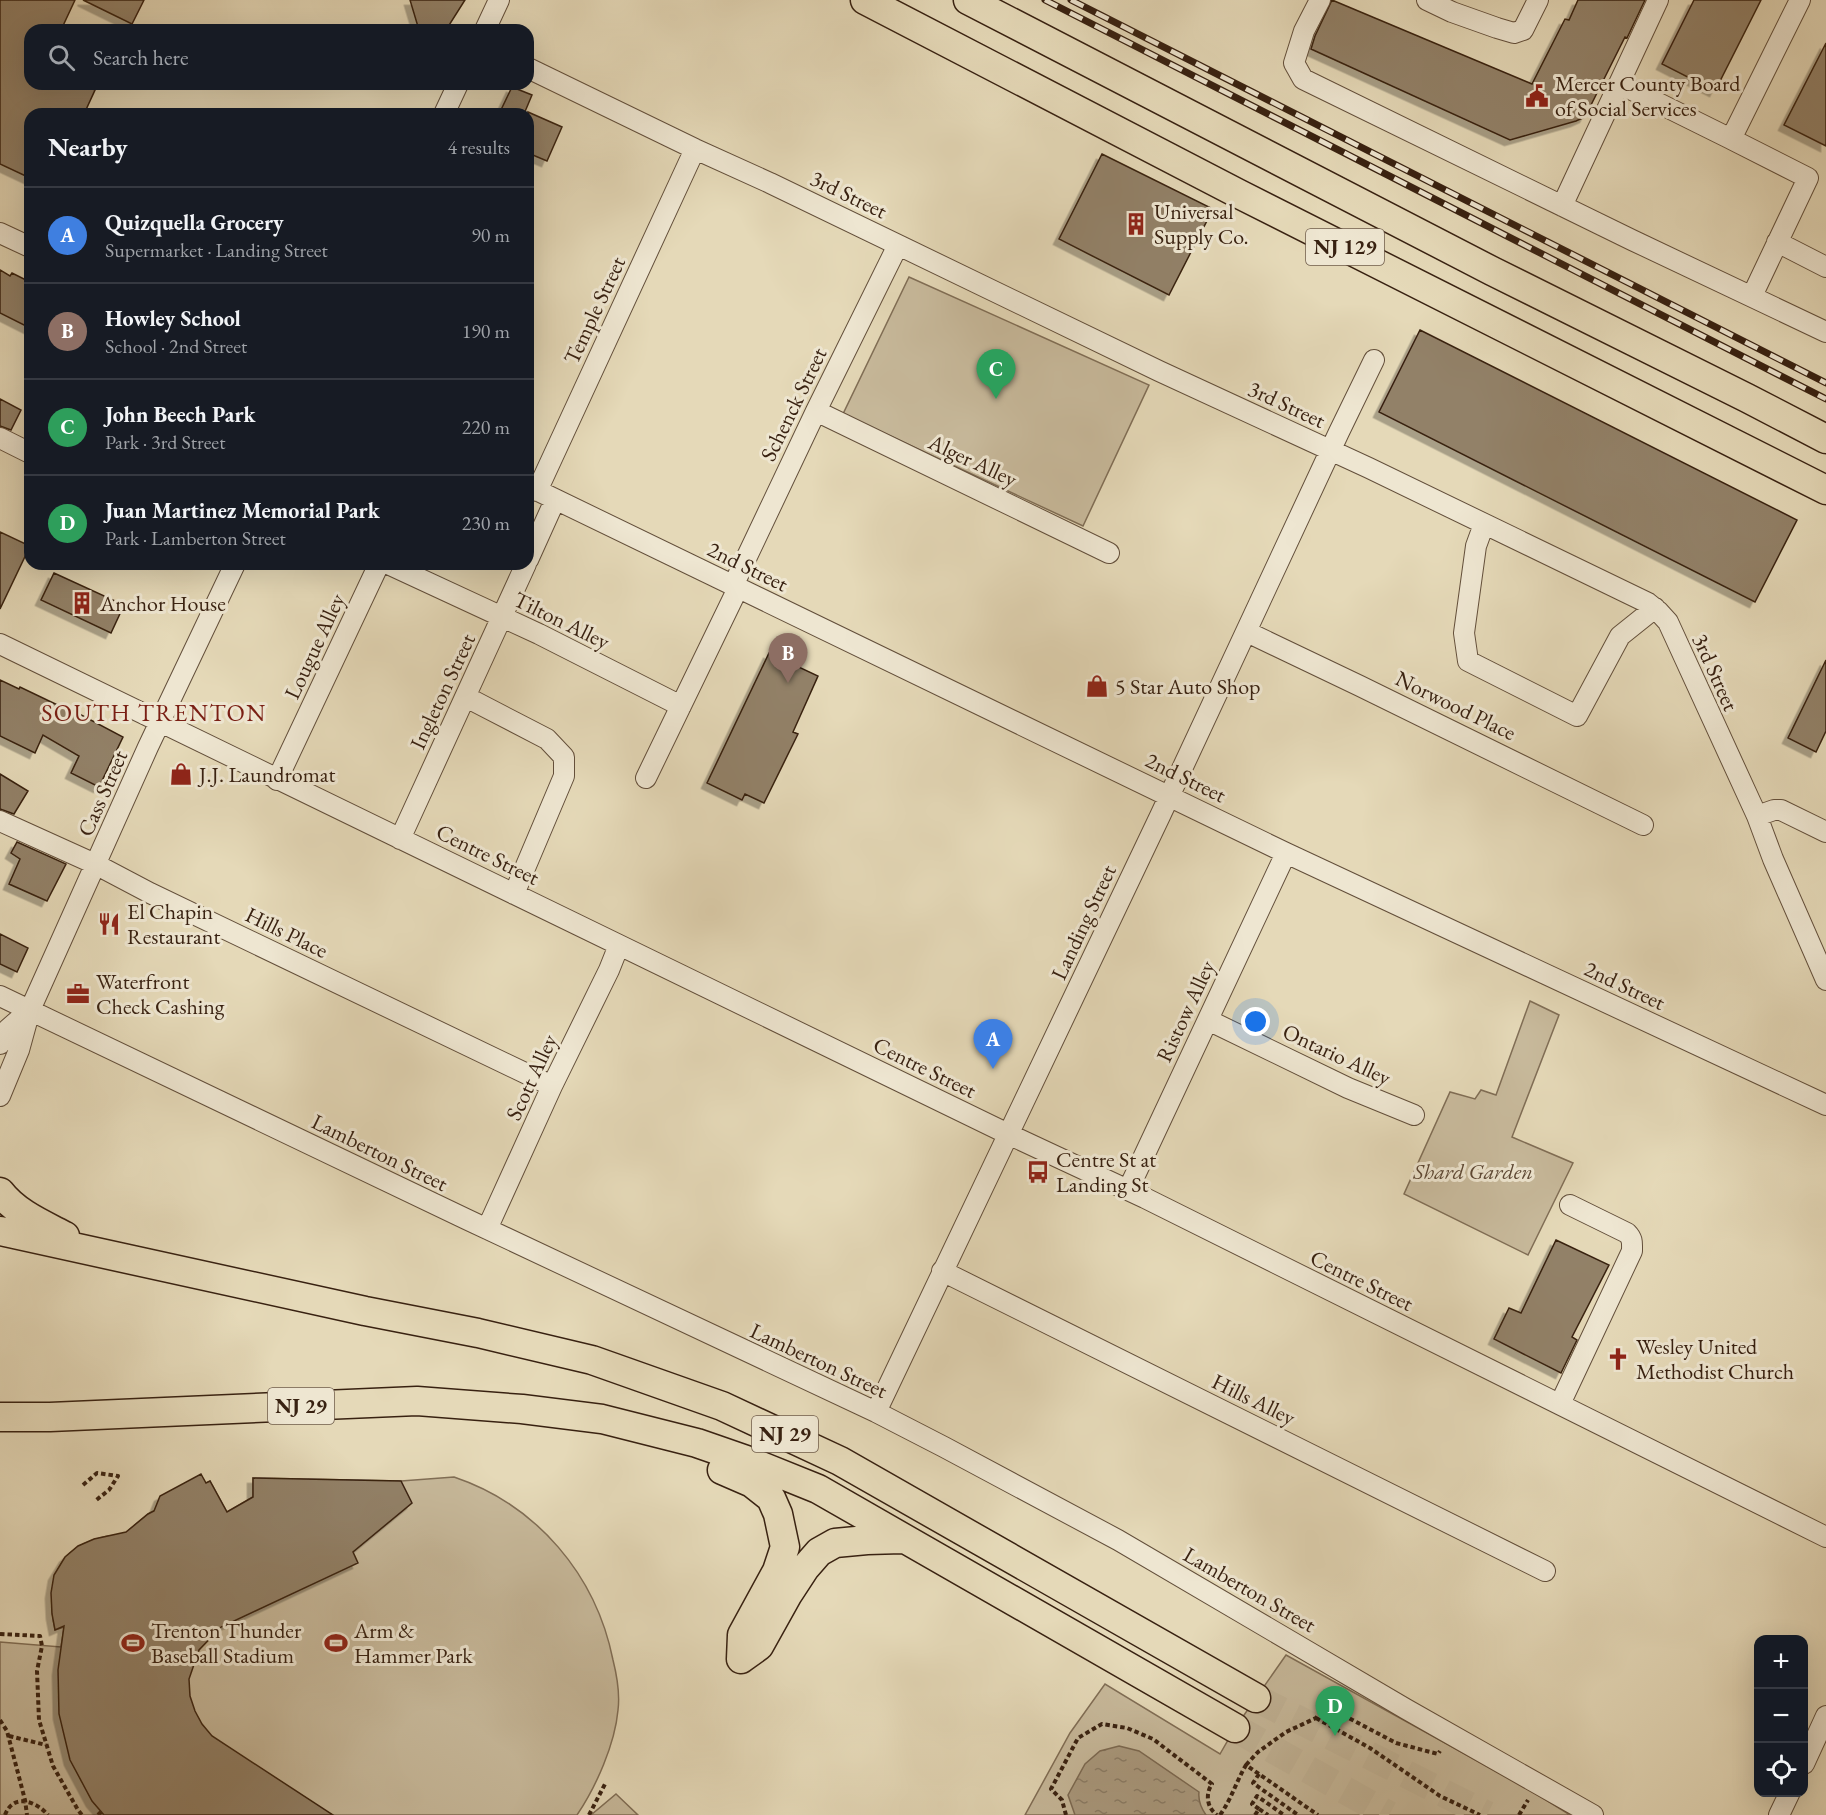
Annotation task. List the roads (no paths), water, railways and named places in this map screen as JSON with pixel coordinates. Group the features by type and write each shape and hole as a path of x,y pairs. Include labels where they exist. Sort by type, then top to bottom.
{"highway":[{"name":"NJ 129","path":"865,0 1239,194 1826,490"},
{"name":"NJ 129","path":"968,0 1481,266 1826,439"},
{"path":"0,1192 7,1201 23,1213 99,1253"},
{"name":"NJ 29","path":"0,1231 364,1311 478,1333 591,1360 722,1406 840,1461 1256,1698"},
{"name":"NJ 29","path":"0,1417 50,1417 417,1401 522,1409 602,1419 697,1443 818,1489 1235,1728"},
{"path":"0,1434 50,1417"},
{"path":"602,1419 648,1446 710,1466 752,1483 771,1498 778,1514 785,1547 777,1571 742,1635 741,1659 759,1646 788,1594 819,1552 835,1543 903,1539"}],"street":[{"path":"488,24 499,0"},
{"path":"1320,0 1304,31 1294,63 1303,79 1826,332"},
{"path":"1427,0 1477,22 1514,33 1524,30 1538,0"},
{"path":"1562,206 1658,0"},
{"path":"1731,140 1800,0"},
{"name":"3rd Street","path":"534,71 1648,603 1668,622 1757,816 1773,860 1826,980"},
{"path":"1620,84 1808,178 1752,296"},
{"path":"447,108 455,90"},
{"name":"Temple Street","path":"534,487 695,149"},
{"path":"0,233 24,244"},
{"path":"1777,242 1826,267"},
{"name":"Schenck Street","path":"646,778 816,411 898,245"},
{"name":"Landing Street","path":"876,1412 1374,360"},
{"name":"Alger Alley","path":"816,411 1109,553"},
{"path":"0,438 24,450"},
{"name":"2nd Street","path":"534,490 1286,853 1826,1105"},
{"name":"Ingleton Street","path":"534,546 555,500"},
{"path":"1484,524 1476,546 1464,633 1468,661 1577,716 1620,636 1655,608"},
{"name":"Cass Street","path":"0,1096 19,1050 30,1010 95,864 232,570"},
{"name":"Lougue Alley","path":"277,780 376,570"},
{"name":"Tilton Alley","path":"401,570 540,634 681,706"},
{"name":"Ingleton Street","path":"400,838 523,570"},
{"name":"Norwood Place","path":"1247,632 1644,825"},
{"name":"Centre Street","path":"0,645 1128,1190 1826,1537"},
{"path":"466,697 547,739 564,757 564,776 513,894"},
{"path":"1757,816 1781,810 1826,831"},
{"name":"Hills Place","path":"0,821 95,864 552,1086"},
{"name":"Ristow Alley","path":"1128,1190 1286,853"},
{"name":"Scott Alley","path":"487,1229 619,945"},
{"name":"Lamberton Street","path":"0,996 876,1412 1118,1540 1406,1709 1593,1815"},
{"name":"Cass Street","path":"0,1044 8,1029 30,1010"},
{"name":"Ontario Alley","path":"1208,1020 1348,1088 1414,1114"},
{"path":"1560,1404 1632,1251 1631,1237 1627,1233 1570,1205"},
{"name":"Hills Alley","path":"942,1271 1545,1571"},
{"path":"1808,1754 1826,1716"},
{"path":"1779,1815 1788,1797"}],"water":[{"path":"1119,1746 1139,1751 1199,1792 1200,1804 1206,1815 1075,1815 1068,1795 1085,1764 1100,1751"}],"tunnel":[{"path":"1256,1698 1487,1815"},
{"path":"1235,1728 1389,1815"}],"railway":[{"path":"1045,0 1826,399"},
{"path":"1071,0 1826,383"}],"place":[{"name":"Mercer County Board of Social Services","path":"1537,96"},
{"name":"Universal Supply Co.","path":"1136,224"},
{"name":"John Beech Park","path":"996,399"},
{"name":"Anchor House","path":"82,603"},
{"name":"Howley School","path":"788,683"},
{"name":"5 Star Auto Shop","path":"1097,686"},
{"name":"J.J. Laundromat","path":"181,774"},
{"name":"El Chapin Restaurant","path":"109,924"},
{"name":"Waterfront Check Cashing","path":"78,994"},
{"name":"Quizquella Grocery","path":"993,1069"},
{"name":"Centre St at Landing St","path":"1038,1172"},
{"name":"Wesley United Methodist Church","path":"1618,1359"},
{"name":"Trenton Thunder Baseball Stadium","path":"133,1643"},
{"name":"Arm & Hammer Park","path":"336,1643"},
{"name":"Juan Martinez Memorial Park","path":"1335,1736"}],"district":[{"name":"SOUTH TRENTON","path":"154,713"}],"park label":[{"name":"Shard Garden","path":"1473,1171"}]}
